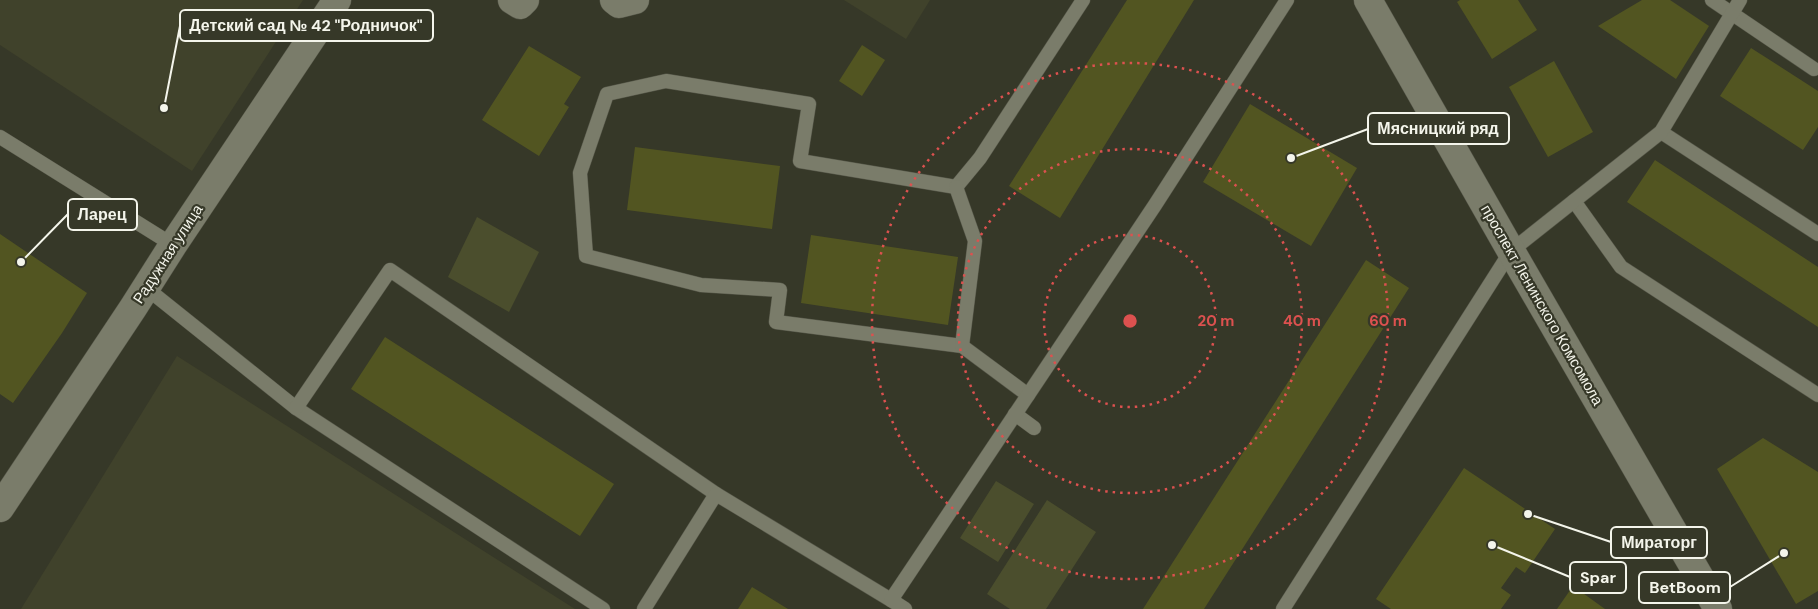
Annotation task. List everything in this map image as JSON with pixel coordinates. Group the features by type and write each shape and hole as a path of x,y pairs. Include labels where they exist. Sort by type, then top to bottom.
{"main road":[{"name":"Радужная улица","path":"0,508 337,0"},
{"path":"512,0 520,5 525,0"},
{"path":"614,0 619,4 635,0"},
{"name":"проспект Ленинского Комсомола","path":"1368,0 1510,251 1718,609"}],"lane":[{"path":"956,187 980,158 1083,0"},
{"path":"891,600 1155,205 1287,0"},
{"path":"1712,0 1814,69"},
{"path":"1283,609 1510,251 1661,132 1740,0"},
{"path":"956,187 800,160 808,104 666,81 607,94 580,173 586,256 701,285 780,290 776,322 962,346 1028,395"},
{"path":"1661,132 1818,234"},
{"path":"0,137 173,245"},
{"path":"956,187 975,242 962,346"},
{"path":"1574,201 1621,267 1818,395"},
{"path":"296,408 390,270 716,494 905,609"},
{"path":"145,287 296,408 603,609"},
{"path":"1015,414 1034,428"},
{"path":"644,609 716,494"}],"shaded area":[{"path":"0,0 303,0 192,171 0,45"},
{"path":"844,0 930,0 906,39"},
{"path":"477,217 539,252 509,312 448,277"},
{"path":"177,356 575,609 21,609"},
{"path":"996,481 1034,504 998,562 960,538"},
{"path":"1047,500 1096,532 1046,609 1010,609 987,594"}],"building":[{"path":"1127,0 1194,0 1060,218 1009,186"},
{"path":"1460,0 1518,0 1537,30 1492,59 1457,2"},
{"path":"1642,0 1670,0 1709,26 1676,79 1598,26"},
{"path":"862,45 885,60 862,96 839,81"},
{"path":"529,46 581,77 564,104 569,107 539,156 482,120"},
{"path":"1751,48 1818,91 1818,127 1803,150 1720,96"},
{"path":"1554,61 1593,132 1548,157 1509,87"},
{"path":"1250,104 1357,168 1311,246 1203,182"},
{"path":"635,147 780,166 772,229 627,210"},
{"path":"1655,160 1818,267 1818,327 1627,202"},
{"path":"0,234 87,293 62,333 13,403 0,394"},
{"path":"811,235 958,257 948,325 801,303"},
{"path":"1366,260 1409,288 1204,609 1143,609"},
{"path":"385,337 614,484 580,536 351,389"},
{"path":"1763,438 1818,472 1818,591 1796,604 1717,469"},
{"path":"1464,468 1555,529 1525,573 1516,567 1501,588 1511,595 1501,609 1391,609 1376,599"},
{"path":"1573,586 1605,609 1557,609"},
{"path":"752,587 788,609 738,609"}],"place":[{"name":"Детский сад № 42 \"Родничок\"","path":"164,108"},
{"name":"Мясницкий ряд","path":"1291,158"},
{"name":"Ларец","path":"21,262"},
{"name":"Мираторг","path":"1528,514"},
{"name":"Spar","path":"1492,545"},
{"name":"BetBoom","path":"1784,553"}]}
